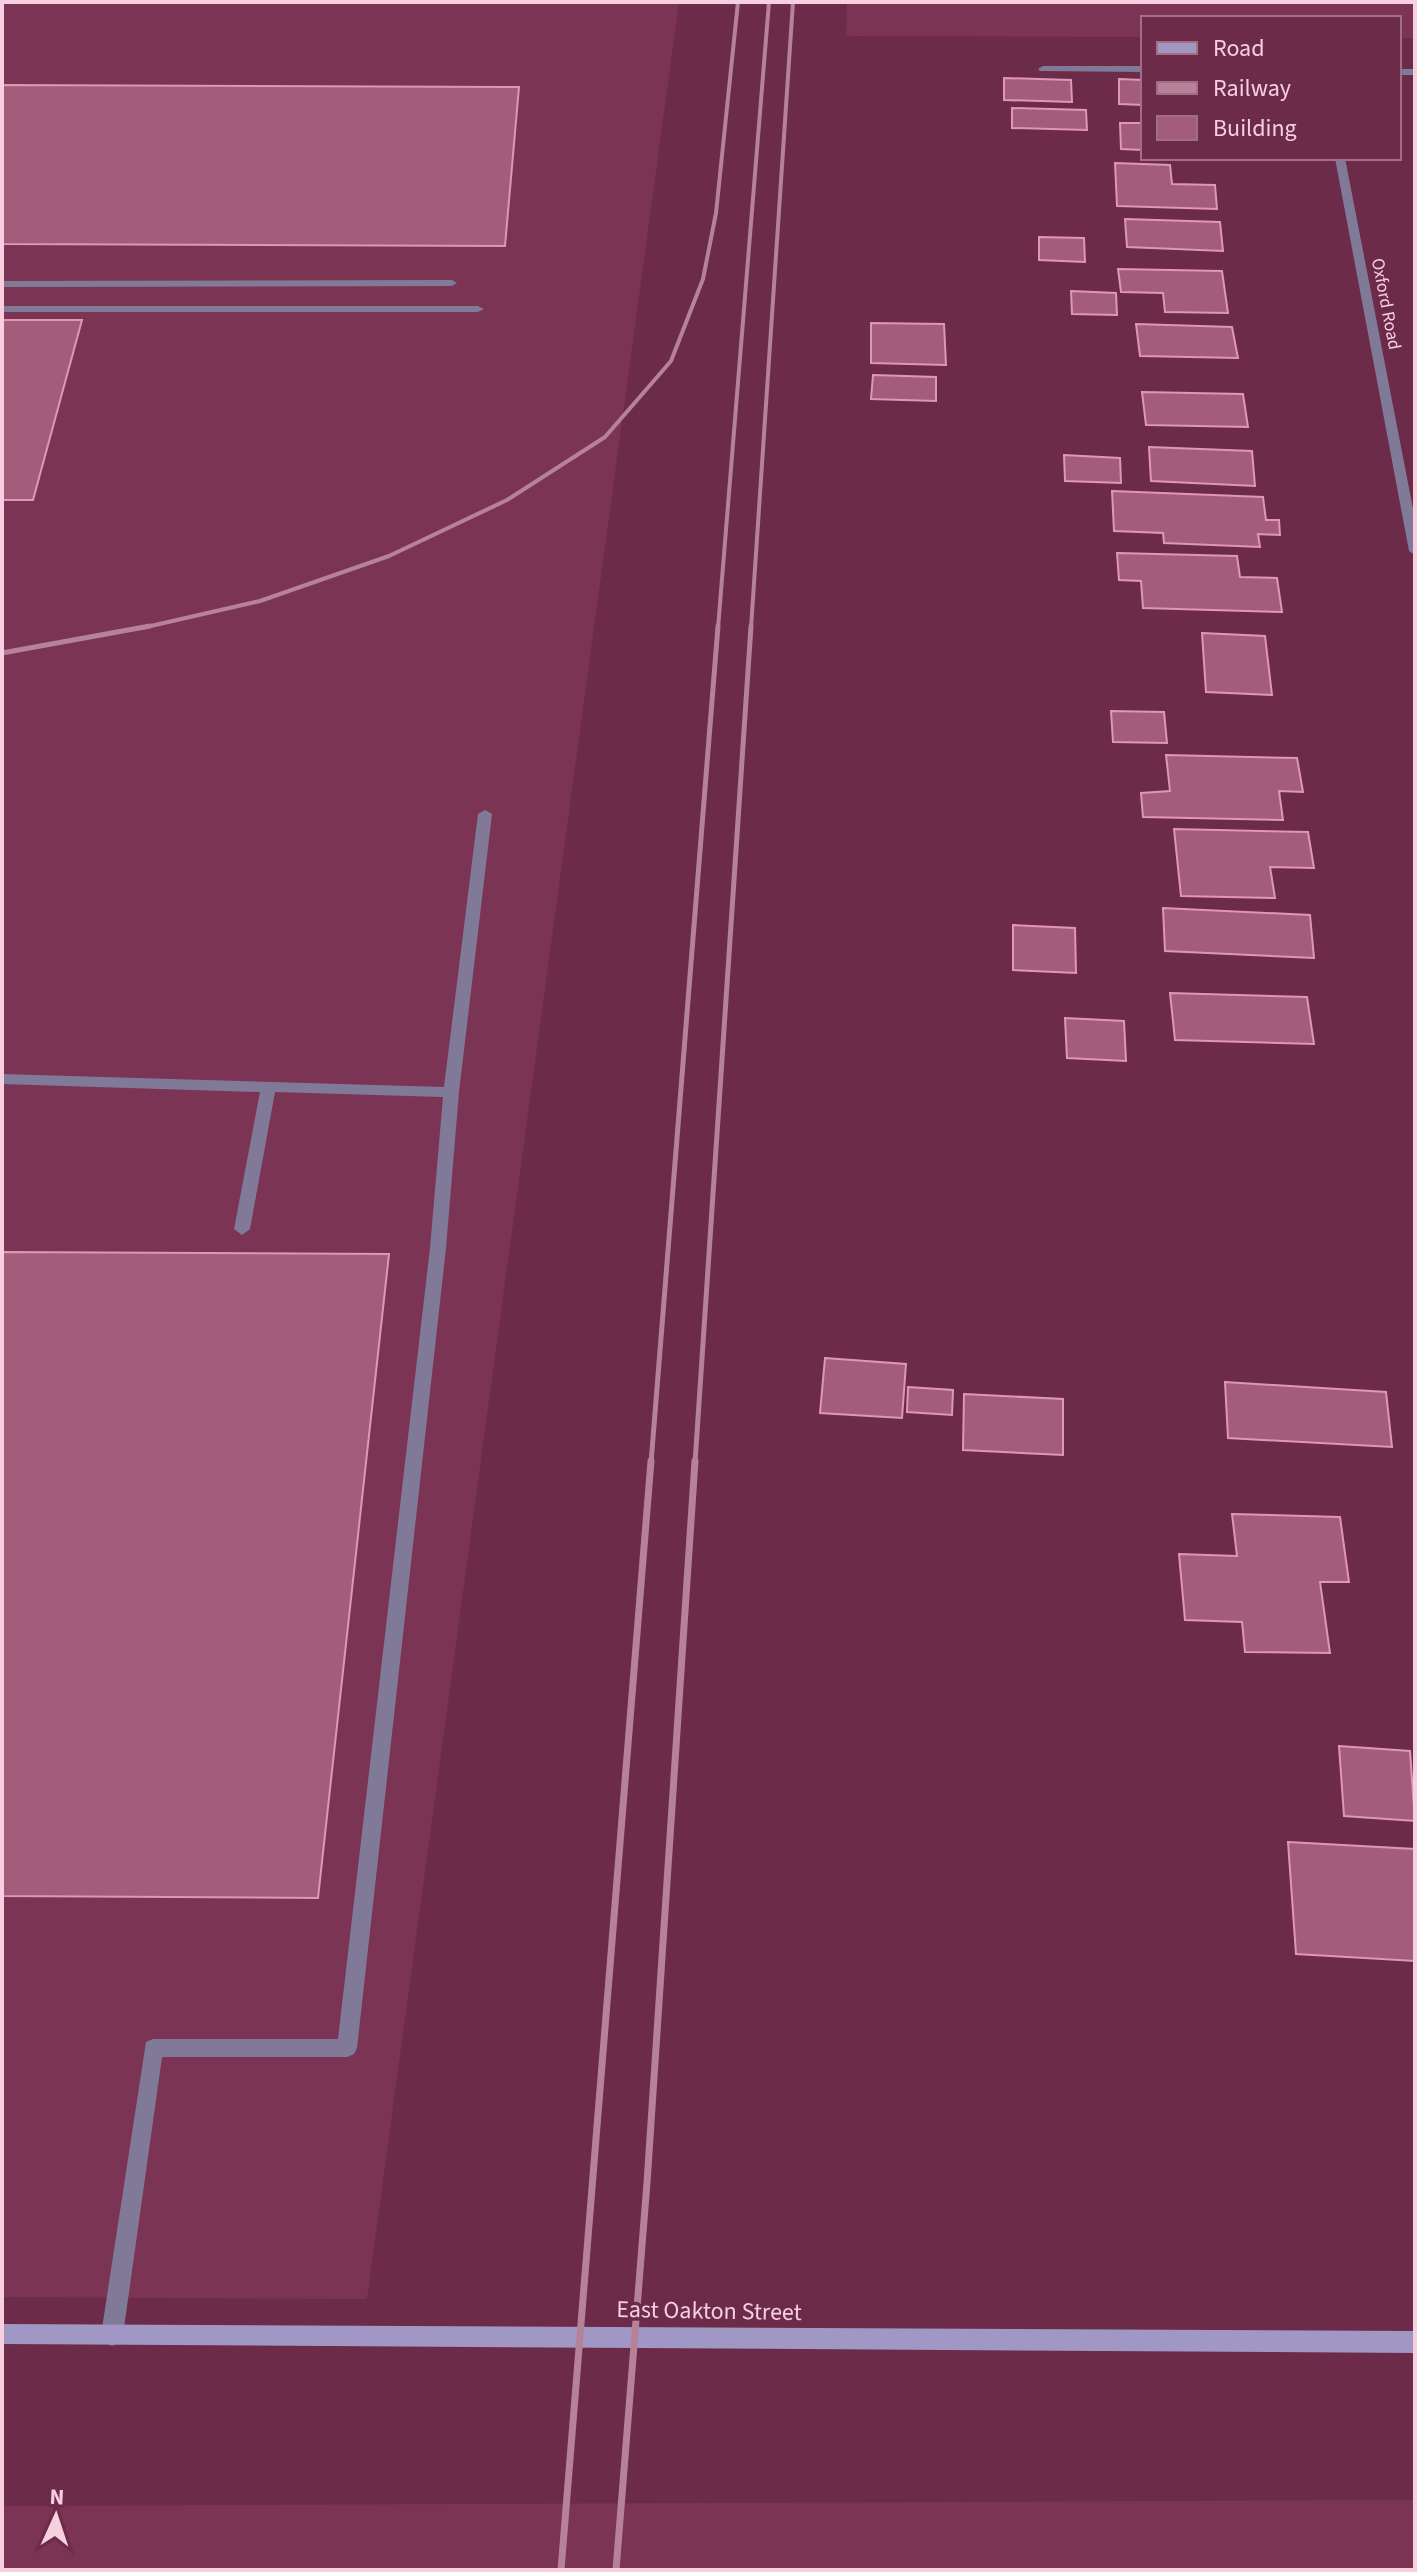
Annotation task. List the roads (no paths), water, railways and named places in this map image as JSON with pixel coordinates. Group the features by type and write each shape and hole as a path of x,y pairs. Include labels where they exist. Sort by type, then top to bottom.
{"main road":[{"name":"East Oakton Street","path":"2,2334 1415,2342"}],"street":[{"path":"1043,69 1141,69"},
{"name":"Oxford Road","path":"1340,160 1415,551"},
{"path":"2,284 452,283"},
{"path":"2,309 478,309"},
{"path":"112,2335 153,2048 347,2048 435,1280 451,1092 485,814"},
{"path":"2,1079 451,1092"},
{"path":"242,1229 268,1087"}],"railway":[{"path":"142,628 260,601 389,556 507,500 605,437 671,361 703,279 716,213 738,2"},
{"path":"718,628 769,2"},
{"path":"751,628 793,2"},
{"path":"2,653 150,626"},
{"path":"651,1463 718,626"},
{"path":"695,1463 751,626"},
{"path":"561,2570 651,1461"},
{"path":"616,2570 647,2183 695,1461"}]}
